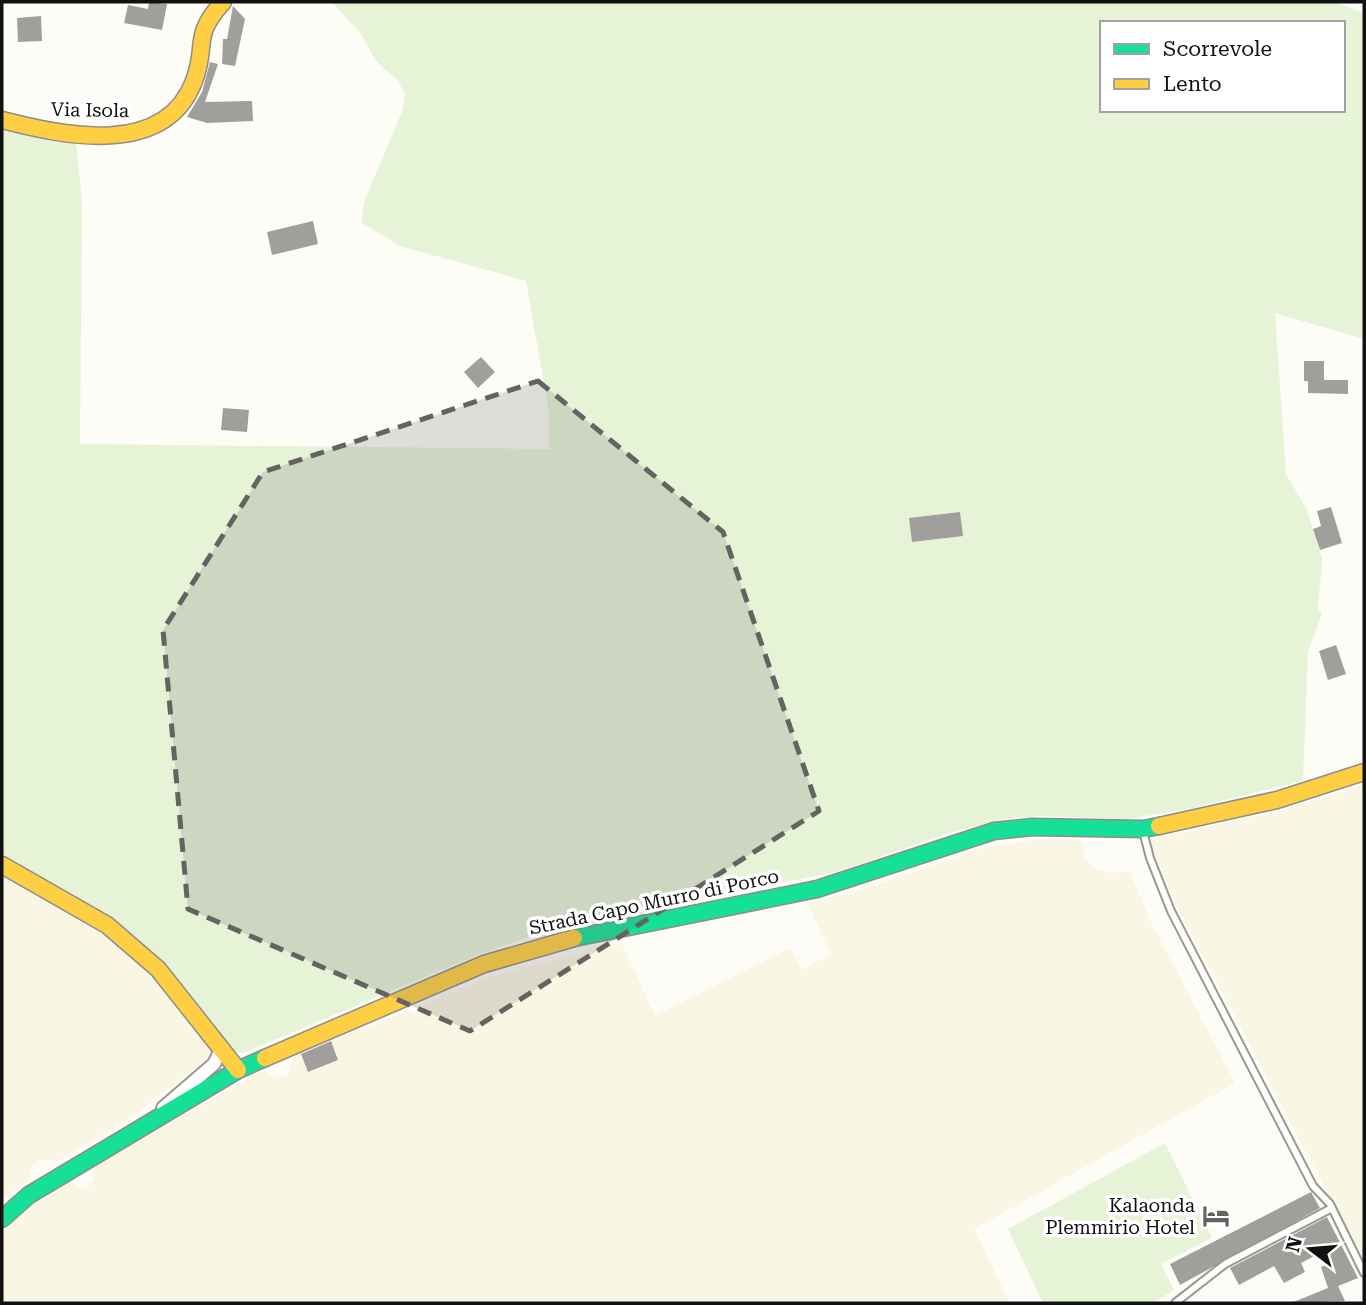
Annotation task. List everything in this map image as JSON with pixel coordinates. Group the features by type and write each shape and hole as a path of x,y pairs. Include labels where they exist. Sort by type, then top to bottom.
{"street":[{"name":"Via Isola","path":"2,120 60,133 133,134 153,128 178,110 187,97 200,60 202,30 223,2"},
{"name":"Strada Capo Murro di Porco","path":"2,1219 29,1195 238,1070 415,991 484,964 561,941 817,889 994,831 1032,827 1143,829 1203,819 1277,800 1364,772"},
{"path":"2,865 107,925 158,970 238,1070"},
{"path":"140,1128 214,1064 221,1049"}],"lane":[{"path":"1143,829 1150,858 1171,911 1313,1186 1332,1209 1364,1273"},
{"path":"1175,1303 1226,1264 1332,1209"}],"highlighted area":[{"path":"538,381 723,532 819,811 470,1031 188,909 163,630 263,472"}],"shaded area":[{"path":"1364,785 1364,1262 1178,908 1152,848 1152,839 1278,811"},
{"path":"1041,839 1081,840 1085,859 1095,869 1110,873 1130,872 1150,920 1235,1083 974,1229 1010,1303 2,1303 2,1234 18,1217 69,1181 83,1189 92,1184 96,1165 263,1070 276,1078 288,1074 295,1055 301,1053 308,1072 338,1060 331,1041 410,1010 414,1013 424,1009 423,1005 489,977 622,943 655,1016 790,948 802,970 831,954 807,903 858,891 984,847"},
{"path":"2,871 104,930 142,963 213,1051 208,1058 128,1120 58,1161 38,1160 30,1169 32,1178 2,1200"}],"green space":[{"path":"332,2 1334,2 1364,13 1364,339 1275,313 1286,474 1307,510 1322,559 1318,609 1322,613 1308,652 1303,781 1189,809 1127,819 1039,816 1004,819 952,832 836,872 643,910 636,905 628,907 624,915 535,935 482,953 243,1053 234,1051 178,981 2,856 2,125 76,139 82,203 80,444 549,449 549,412 526,281 400,246 361,222 364,202 403,109 405,94 398,81 376,61 361,34"},
{"path":"1165,1143 1212,1238 1161,1264 1174,1290 1154,1303 1043,1303 1008,1229"}],"building":[{"path":"149,2 167,4 162,30 124,23 128,5 148,9"},
{"path":"233,6 245,19 235,66 222,64 223,39 227,39"},
{"path":"41,16 42,41 18,42 17,18"},
{"path":"210,62 218,64 205,102 252,101 253,121 207,123 187,117 202,92"},
{"path":"313,221 318,244 272,255 267,232"},
{"path":"481,357 495,372 478,388 464,372"},
{"path":"1304,361 1324,361 1324,380 1348,380 1348,394 1308,393 1308,381 1304,381"},
{"path":"223,408 249,410 247,432 221,430"},
{"path":"1331,507 1342,543 1320,550 1313,529 1321,526 1317,511"},
{"path":"960,512 963,536 912,542 909,518"},
{"path":"1336,645 1346,674 1328,680 1319,651"},
{"path":"331,1041 338,1060 308,1072 301,1054"},
{"path":"1311,1192 1320,1208 1180,1285 1170,1264"},
{"path":"1327,1217 1358,1278 1338,1286 1345,1301 1291,1303 1328,1288 1321,1267 1329,1264 1324,1251 1301,1263 1305,1272 1284,1283 1274,1266 1239,1285 1230,1268"}],"traffic: fast":[{"path":"574,938 817,889 994,831 1032,827 1143,829 1159,826"},
{"path":"2,1219 29,1195 238,1070 265,1058"}],"traffic: slow":[{"path":"2,120 82,135 137,131 160,122 180,105 194,81 203,33 223,2"},
{"path":"1159,826 1277,800 1364,772"},
{"path":"2,865 107,925 158,969 238,1070"},
{"path":"265,1058 484,964 574,938"}],"place":[{"name":"Kalaonda Plemmirio Hotel","path":"1216,1216"}]}
